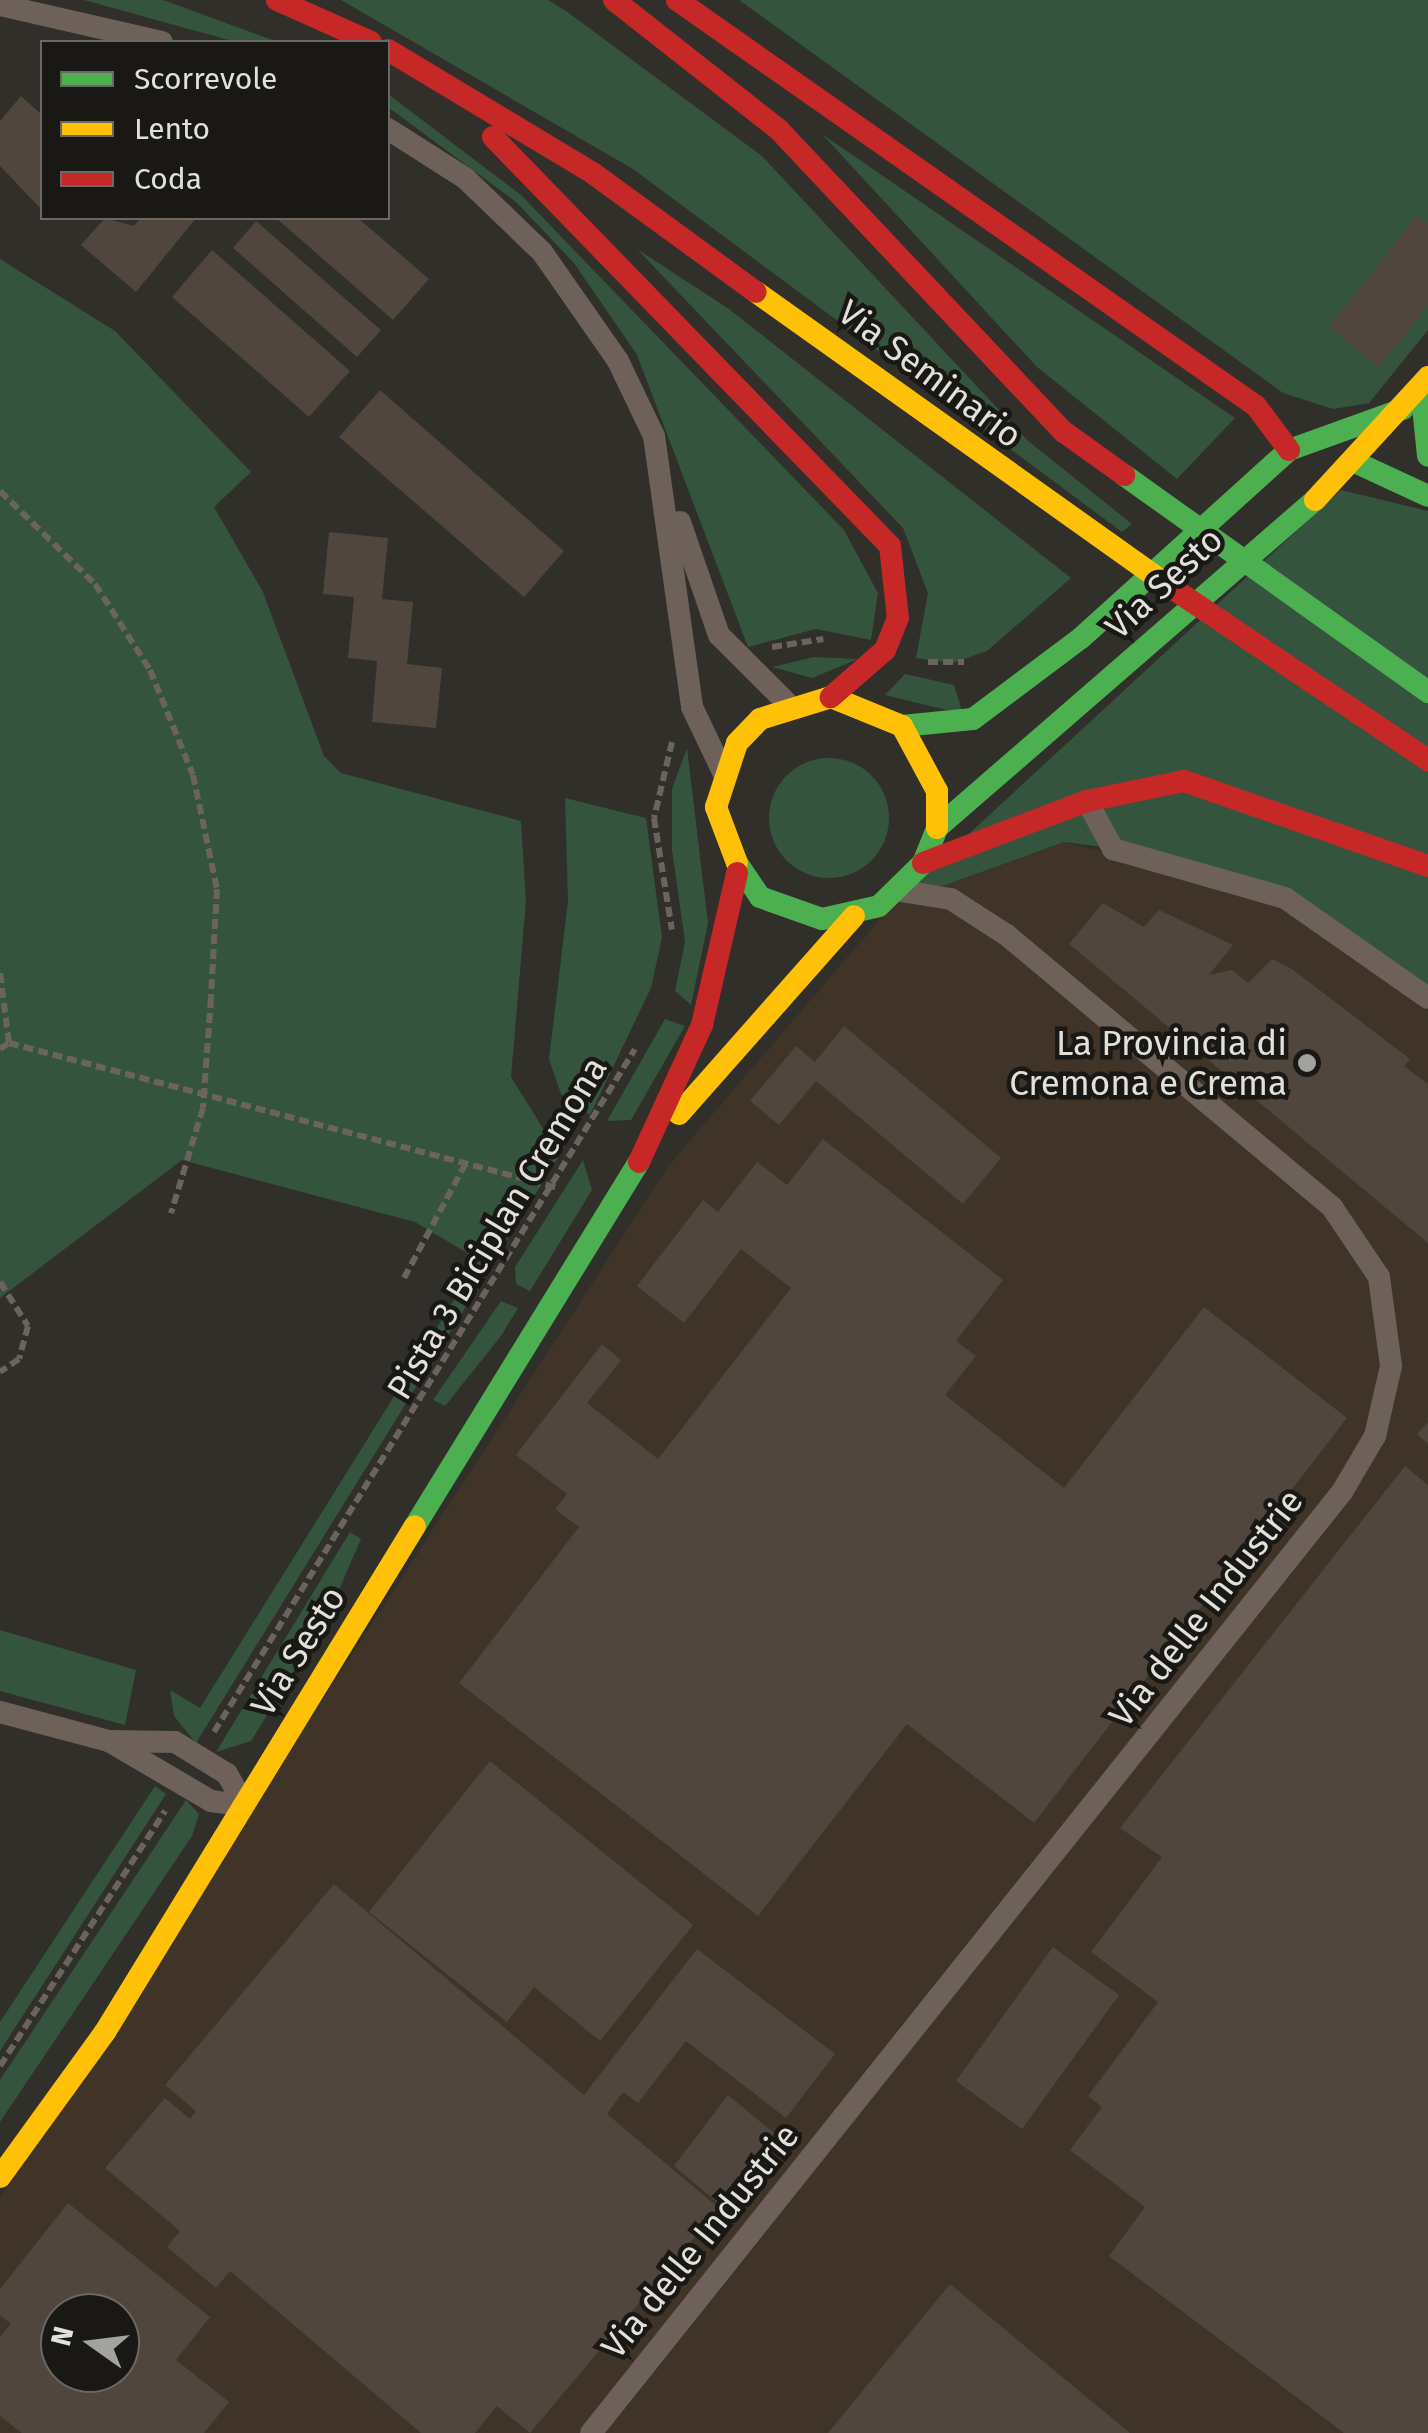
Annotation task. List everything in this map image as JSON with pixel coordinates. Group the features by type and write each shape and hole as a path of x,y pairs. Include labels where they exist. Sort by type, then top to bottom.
{"main road":[{"path":"277,0 367,40"},
{"name":"Via Seminario","path":"614,0 779,130 1064,432 1428,692"},
{"path":"677,0 1256,406 1297,466 1264,538"},
{"path":"398,56 855,502 898,566 898,618 885,650 830,697 788,704 737,743 723,772 716,807 737,873 789,912 854,916"},
{"name":"Via Seminario","path":"398,56 594,174 1046,503 1428,760"},
{"path":"1424,382 1428,456"},
{"name":"Via Sesto","path":"936,828 1123,668 1264,538 1357,463 1424,382"},
{"path":"1289,450 1403,409"},
{"path":"1289,450 1357,463 1428,496"},
{"name":"Via Sesto","path":"644,1153 854,916 901,891 924,863 936,828 931,773 902,726 973,719 1081,638 1289,450"},
{"path":"830,697 902,726"},
{"path":"924,863 1088,801 1184,781 1428,866"},
{"name":"Via Sesto","path":"0,2178 105,2032 644,1153 702,1025 737,873"}],"lane":[{"path":"0,4 153,40"},
{"path":"390,130 465,178 542,252 618,360 660,462 719,635 740,662 788,704"},
{"path":"660,462 692,707 723,772"},
{"path":"1088,801 1114,849 1285,898 1428,998"},
{"name":"Via delle Industrie","path":"590,2433 1320,1521 1375,1436 1391,1366 1380,1276 1332,1207 1005,934 951,899 901,891"},
{"path":"0,1712 110,1741 211,1801 245,1805"},
{"path":"110,1741 163,1737 227,1774 245,1805"}],"path":[{"path":"0,490 95,584 150,670 194,775 216,889 192,1164 182,1168 171,1213"},
{"path":"740,662 816,638 951,667 983,654"},
{"path":"672,951 654,818 664,764 692,707"},
{"path":"0,972 9,1043"},
{"name":"Pista 3 Biciplan Cremona","path":"198,1757 555,1186 640,1038"},
{"path":"0,1049 9,1043 555,1186"},
{"path":"404,1278 466,1163"},
{"path":"0,1282 28,1326 19,1358 0,1372"},
{"path":"382,1463 396,1472"},
{"path":"0,2066 182,1782"}],"shaded area":[{"path":"1064,842 1287,896 1428,990 1428,2433 0,2433 0,2198 669,1165 893,904"}],"green space":[{"path":"84,0 163,0 273,40 229,40"},
{"path":"341,0 548,0 566,11 762,156 1027,440 1132,524 1122,532 633,169"},
{"path":"739,0 1428,0 1428,330 1369,403 1333,409 1283,393"},
{"path":"390,96 521,195 844,530 878,593 871,640 816,629 748,647 637,355 574,263 516,202 390,108"},
{"path":"822,134 1235,418 1177,479 1037,367"},
{"path":"637,249 729,309 1071,578 987,651 953,663 916,658 928,593 903,528"},
{"path":"0,259 115,331 251,472 214,507 263,592 324,756 341,773 521,821 526,901 511,1077 544,1130 567,1143 196,1743 174,1716 170,1690 200,1708 479,1260 415,1222 182,1160 0,1298"},
{"path":"1341,490 1428,511 1428,990 1287,896 1133,851 1064,842 893,904"},
{"path":"814,657 858,659 812,678 772,667"},
{"path":"905,674 954,685 963,714 885,695"},
{"path":"687,748 708,923 691,1005 675,991 685,942 672,850 672,789"},
{"path":"829,758 852,763 871,776 884,795 889,818 884,841 871,860 852,873 829,878 806,873 787,860 774,841 769,818 774,795 787,776 806,763"},
{"path":"565,798 646,818 662,937 651,988 590,1115 561,1094 549,1059 568,901"},
{"path":"665,1019 685,1026 631,1120 607,1121"},
{"path":"583,1160 592,1190 530,1291 516,1284 515,1267"},
{"path":"501,1301 518,1308 501,1336 445,1406 433,1400"},
{"path":"350,1532 361,1539 326,1620 251,1741 216,1752"},
{"path":"0,1630 136,1670 125,1725 0,1691"},
{"path":"155,1786 166,1794 0,2051 0,2022"},
{"path":"186,1800 199,1814 192,1836 0,2122 0,2080"}],"building":[{"path":"21,96 40,113 40,208 0,166 0,121"},
{"path":"1418,215 1428,223 1428,306 1379,367 1329,327"},
{"path":"103,220 134,226 139,220 194,220 136,292 81,245"},
{"path":"278,220 360,220 429,279 393,320"},
{"path":"256,221 381,330 357,357 233,248"},
{"path":"212,250 350,371 309,417 172,297"},
{"path":"380,390 564,551 524,597 339,437"},
{"path":"329,532 388,538 382,599 413,602 407,664 442,668 436,728 372,722 377,661 348,658 354,597 323,594"},
{"path":"1103,903 1144,927 1159,910 1233,945 1209,975 1232,970 1248,983 1272,959 1292,969 1410,1059 1404,1066 1428,1084 1428,1243 1069,944"},
{"path":"844,1026 1001,1158 963,1204 816,1081 779,1125 750,1101 796,1046 815,1062"},
{"path":"823,1139 1003,1280 956,1341 976,1356 945,1395 1064,1488 1204,1307 1347,1418 1034,1823 907,1724 758,1916 459,1683 579,1527 555,1509 567,1494 516,1455 602,1344 621,1360 587,1403 658,1459 791,1288 741,1249 684,1323 637,1286 703,1200 718,1212 757,1162 787,1185"},
{"path":"1428,1422 1428,1444 1417,1434"},
{"path":"1405,1466 1428,1485 1428,2433 1344,2433 1109,2256 1145,2207 1070,2150 1102,2107 1088,2096 1158,2002 1091,1952 1162,1857 1120,1828"},
{"path":"490,1761 693,1925 600,2041 534,1987 507,2022 369,1912"},
{"path":"334,1884 584,2095 697,1949 835,2054 786,2118 686,2041 638,2103 623,2092 607,2114 719,2208 530,2433 497,2406 475,2433 421,2433 230,2271 216,2288 167,2247 180,2231 105,2168 165,2098 190,2119 196,2111 165,2085"},
{"path":"1053,1947 1119,1995 1022,2129 956,2081"},
{"path":"728,2095 774,2133 718,2203 674,2166"},
{"path":"68,2203 210,2317 176,2360 229,2402 204,2433 22,2433 0,2416 0,2337 11,2324 0,2315 0,2289"},
{"path":"950,2284 1130,2433 828,2433"}],"traffic: fast":[{"path":"1421,387 1428,456"},
{"path":"902,726 973,719 1081,638 1289,450 1403,409"},
{"path":"1357,463 1428,496"},
{"path":"1124,475 1428,692"},
{"path":"737,863 760,897 822,919 879,906 923,863 937,828 1315,500"},
{"path":"415,1526 639,1162"}],"traffic: slow":[{"path":"756,292 1166,584"},
{"path":"1315,500 1428,377"},
{"path":"737,863 716,807 737,743 760,719 831,697 902,726 937,791 937,828"},
{"path":"679,1114 854,916"},
{"path":"0,2177 105,2032 415,1526"}],"traffic: jam":[{"path":"277,0 367,40"},
{"path":"614,0 779,130 1064,432 1124,475"},
{"path":"677,0 1256,406 1289,450"},
{"path":"390,51 594,174 756,292"},
{"path":"493,137 890,546 898,618 885,650 831,697"},
{"path":"1166,584 1428,760"},
{"path":"923,863 1087,801 1184,781 1428,866"},
{"path":"639,1162 702,1025 737,873"}],"place":[{"name":"La Provincia di Cremona e Crema","path":"1307,1063"}]}
